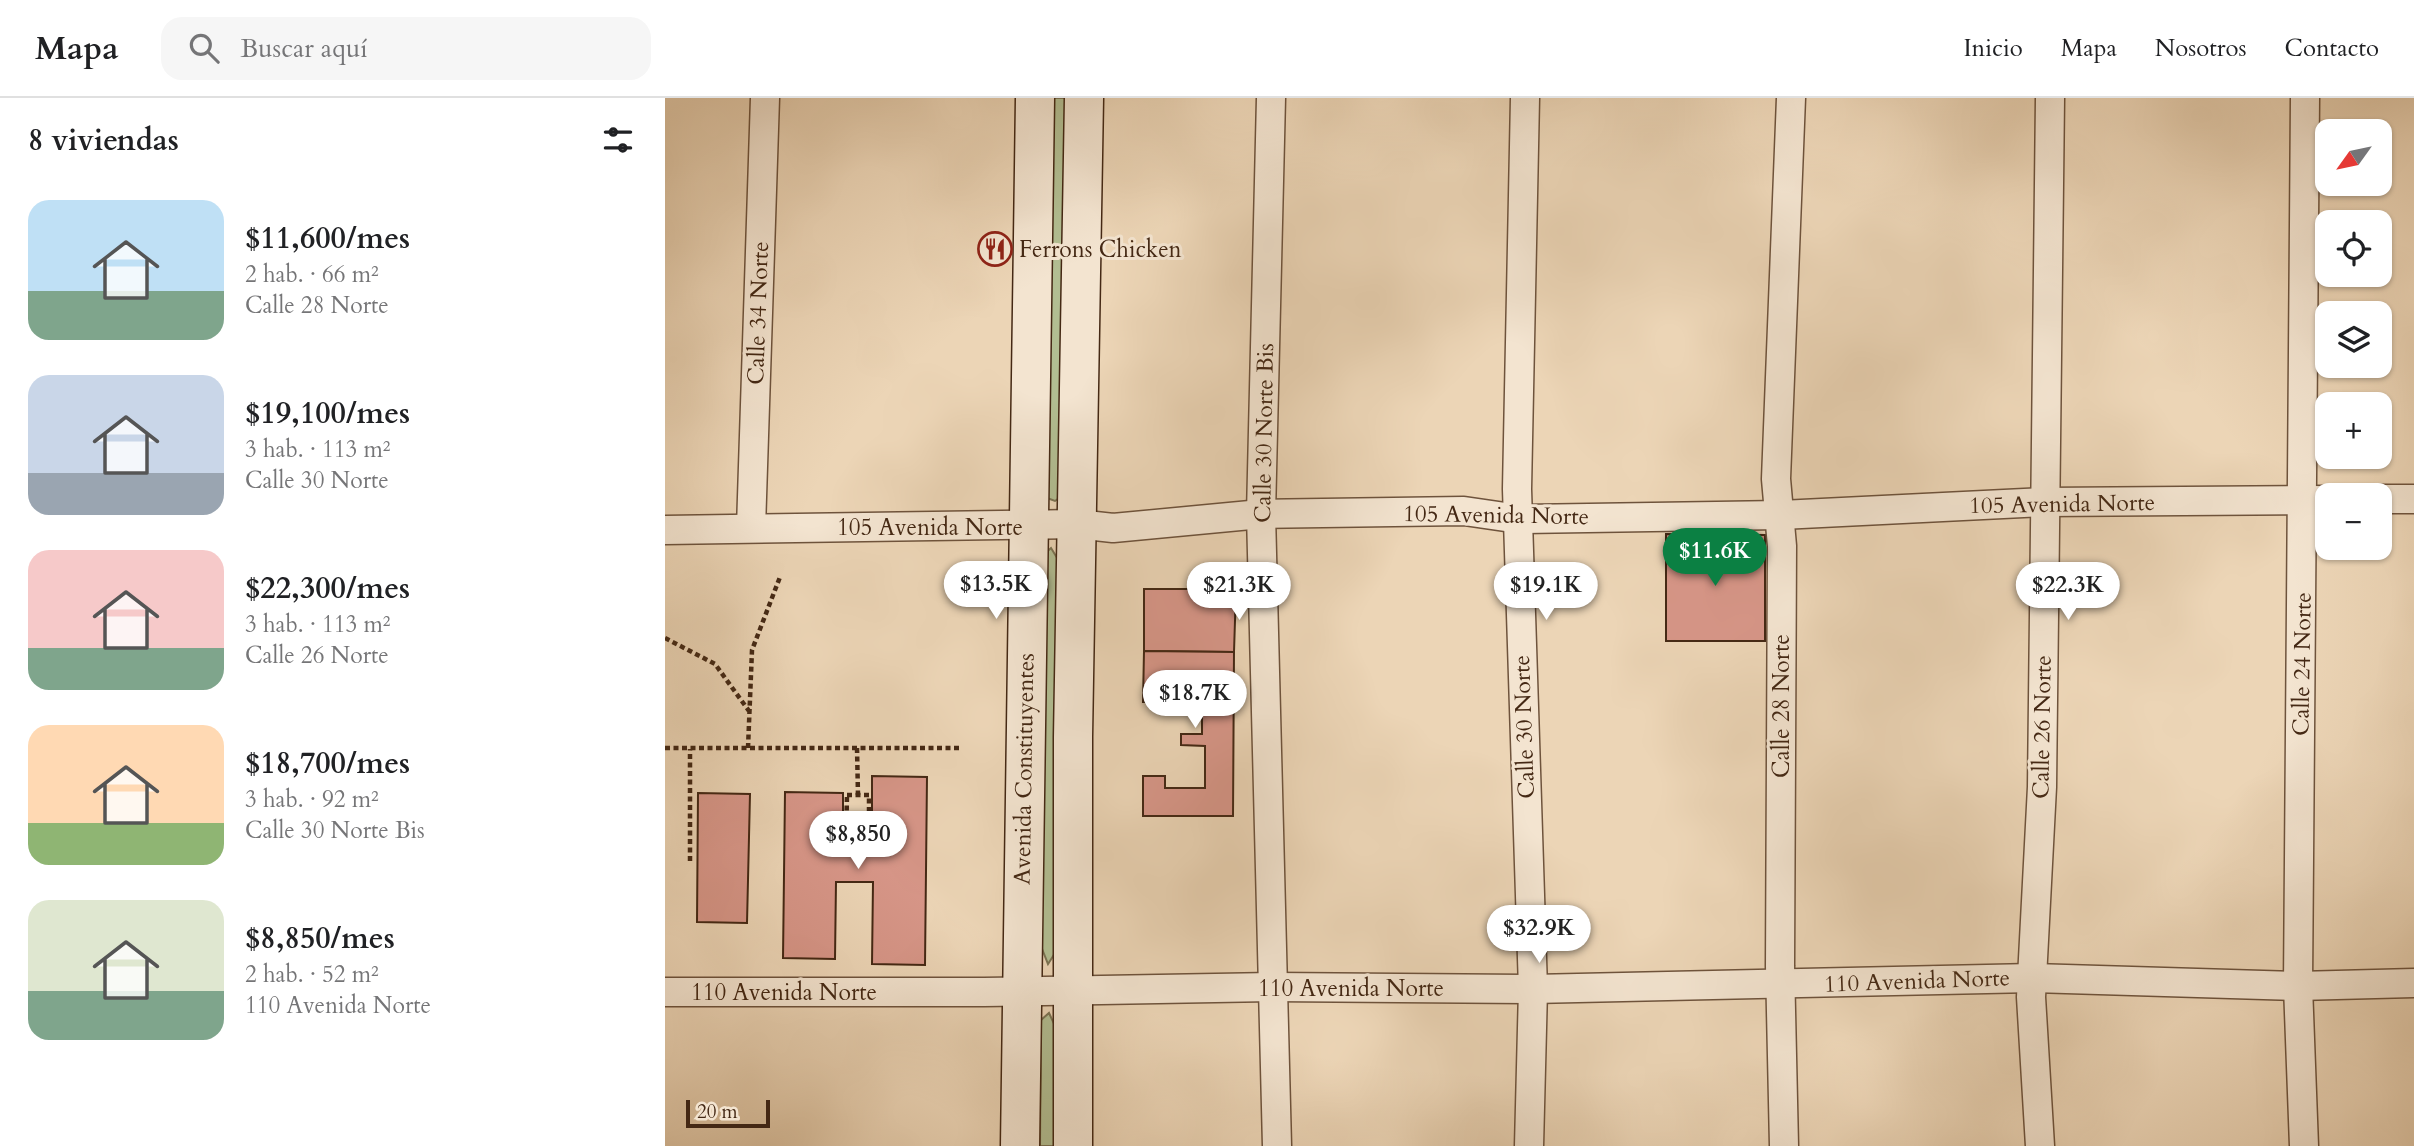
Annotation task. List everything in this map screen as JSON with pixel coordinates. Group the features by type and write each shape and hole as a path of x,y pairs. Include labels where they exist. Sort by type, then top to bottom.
{"main road":[{"name":"Avenida Constituyentes","path":"1020,1146 1035,98"},
{"path":"1073,1146 1073,737 1084,98"}],"street":[{"name":"Calle 34 Norte","path":"751,528 765,98"},
{"name":"Calle 30 Norte Bis","path":"1271,98 1261,514 1277,1146"},
{"name":"Calle 30 Norte","path":"1525,98 1519,519 1532,989 1529,1146"},
{"name":"Calle 28 Norte","path":"1784,1146 1780,985 1781,515 1776,479 1791,98"},
{"name":"Calle 26 Norte","path":"2039,1146 2033,978 2042,787 2050,98"},
{"name":"Calle 24 Norte","path":"2304,1146 2298,986 2315,500 2305,98"},
{"path":"2392,499 2414,499"},
{"name":"105 Avenida Norte","path":"665,530 1077,524 1113,528 1261,514 1464,511 1519,519 1781,515 2044,502 2315,500"},
{"name":"110 Avenida Norte","path":"665,992 984,992 1022,989 1273,987 1532,989 2033,978 2298,986 2414,983"}],"path":[{"path":"748,748 752,650 780,577"},
{"path":"665,638 715,664 749,712"},
{"path":"665,748 961,748"},
{"path":"857,748 858,795"},
{"path":"690,749 690,861"},
{"path":"847,795 858,795 869,795 869,844 846,844 847,795"}],"green space":[{"path":"1049,98 1067,98 1062,496 1055,501 1047,498"},
{"path":"1051,548 1059,561 1057,950 1048,964 1039,941 1041,557"},
{"path":"1049,1013 1056,1028 1056,1146 1040,1146 1041,1020"}],"building":[{"path":"1666,534 1765,535 1765,641 1666,641"},
{"path":"1144,589 1236,589 1234,652 1144,651"},
{"path":"1144,651 1234,652 1233,816 1143,816 1143,776 1165,776 1165,788 1205,788 1205,746 1181,745 1181,734 1202,734 1202,691 1171,691 1171,702 1143,702"},
{"path":"872,776 927,777 925,965 872,964 873,882 836,882 835,959 783,958 785,792 843,793 843,847 872,848"},
{"path":"698,793 750,794 747,923 697,922"}],"place":[{"name":"Ferrons Chicken","path":"995,249"}]}
